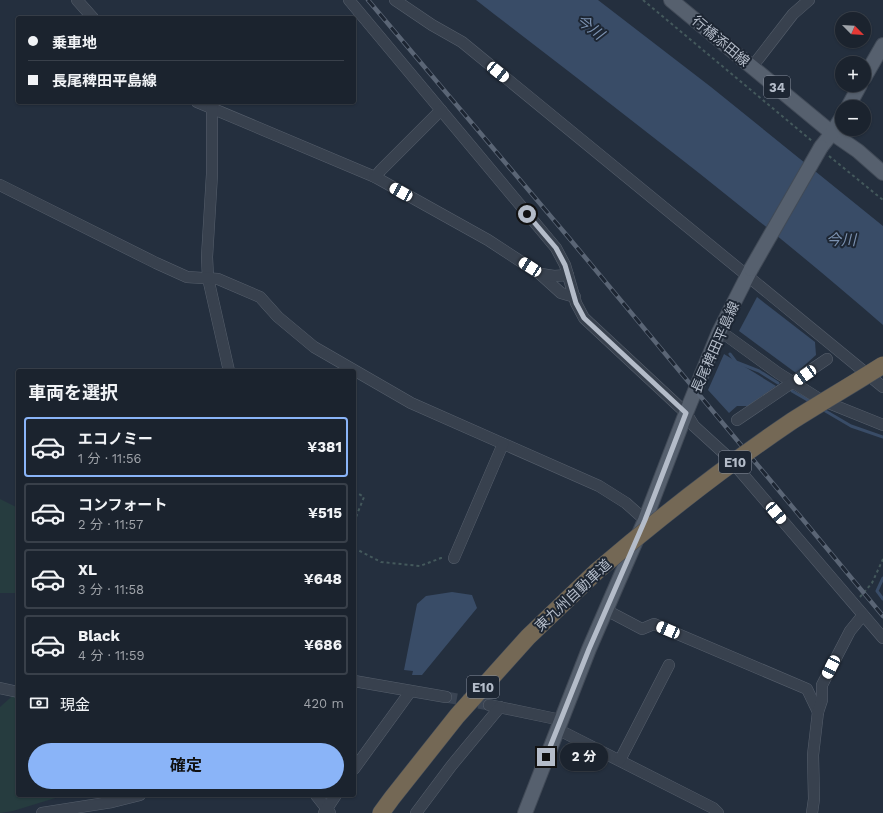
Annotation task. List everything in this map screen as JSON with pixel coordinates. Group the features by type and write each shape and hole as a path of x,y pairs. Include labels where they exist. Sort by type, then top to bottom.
{"highway":[{"name":"東九州自動車道","path":"381,813 457,716 528,637 597,571 651,524 704,483 793,421 883,365"}],"main road":[{"name":"行橋添田線","path":"671,0 832,133 858,151 883,173"},
{"path":"871,66 883,45"},
{"name":"長尾稗田平島線","path":"525,813 589,649 645,520 719,332 819,147 835,128"}],"street":[{"path":"77,0 91,16"},
{"path":"349,0 556,248 565,265 575,298 584,318 686,413 694,426 728,457 883,638"},
{"path":"395,0 432,26 462,42 750,273 883,388"},
{"path":"752,67 793,14 809,0"},
{"path":"202,104 375,177 488,240 540,274 561,293 575,298"},
{"path":"212,108 212,174 208,278 229,369"},
{"path":"375,177 441,110"},
{"path":"0,185 187,277 218,279 260,297 278,317 314,347 352,369"},
{"path":"540,274 568,276"},
{"path":"719,332 821,400 883,425"},
{"path":"737,420 794,383 827,359"},
{"path":"356,371 411,403 599,486 626,503 645,520"},
{"path":"454,558 503,444"},
{"path":"606,610 642,629 654,624 807,689 818,712"},
{"path":"812,813 814,799 813,755 818,712 822,700 822,685 850,632 863,615"},
{"path":"620,760 669,665"},
{"path":"356,681 410,692 446,697"},
{"path":"0,688 16,692"},
{"path":"356,766 410,692"},
{"path":"416,813 495,706 559,725 714,811"},
{"path":"42,813 79,810 132,797"},
{"path":"317,797 327,811 335,797"}],"path":[{"path":"642,0 883,200"},
{"path":"356,492 364,497 356,517"},
{"path":"356,549 381,562 420,566 441,558 454,558"},
{"path":"853,604 872,583 883,559"}],"green space":[{"path":"0,499 16,507 16,593 0,593"},
{"path":"16,693 16,797 58,797 13,811 0,813 0,707"}],"water":[{"name":"今川","path":"476,0 598,0 711,87 883,226 883,325 733,200"},
{"path":"757,297 815,342 816,355 796,373 739,331"},
{"path":"724,354 776,386 748,406 737,406 729,413 708,390"},
{"path":"452,592 472,595 477,608 422,675 412,675 413,671 404,670 417,604 426,596"}],"waterway":[{"path":"730,354 736,362 759,371 778,383"},
{"path":"792,391 811,402"},
{"path":"822,409 851,426 883,437"},
{"path":"883,578 877,591 883,599"}],"tunnel":[{"path":"446,697 489,705"}],"railway":[{"path":"368,0 569,238 883,616"}],"route":[{"path":"527,214 556,248 565,265 576,303 584,318 686,413 645,520 589,649 546,757"}]}
